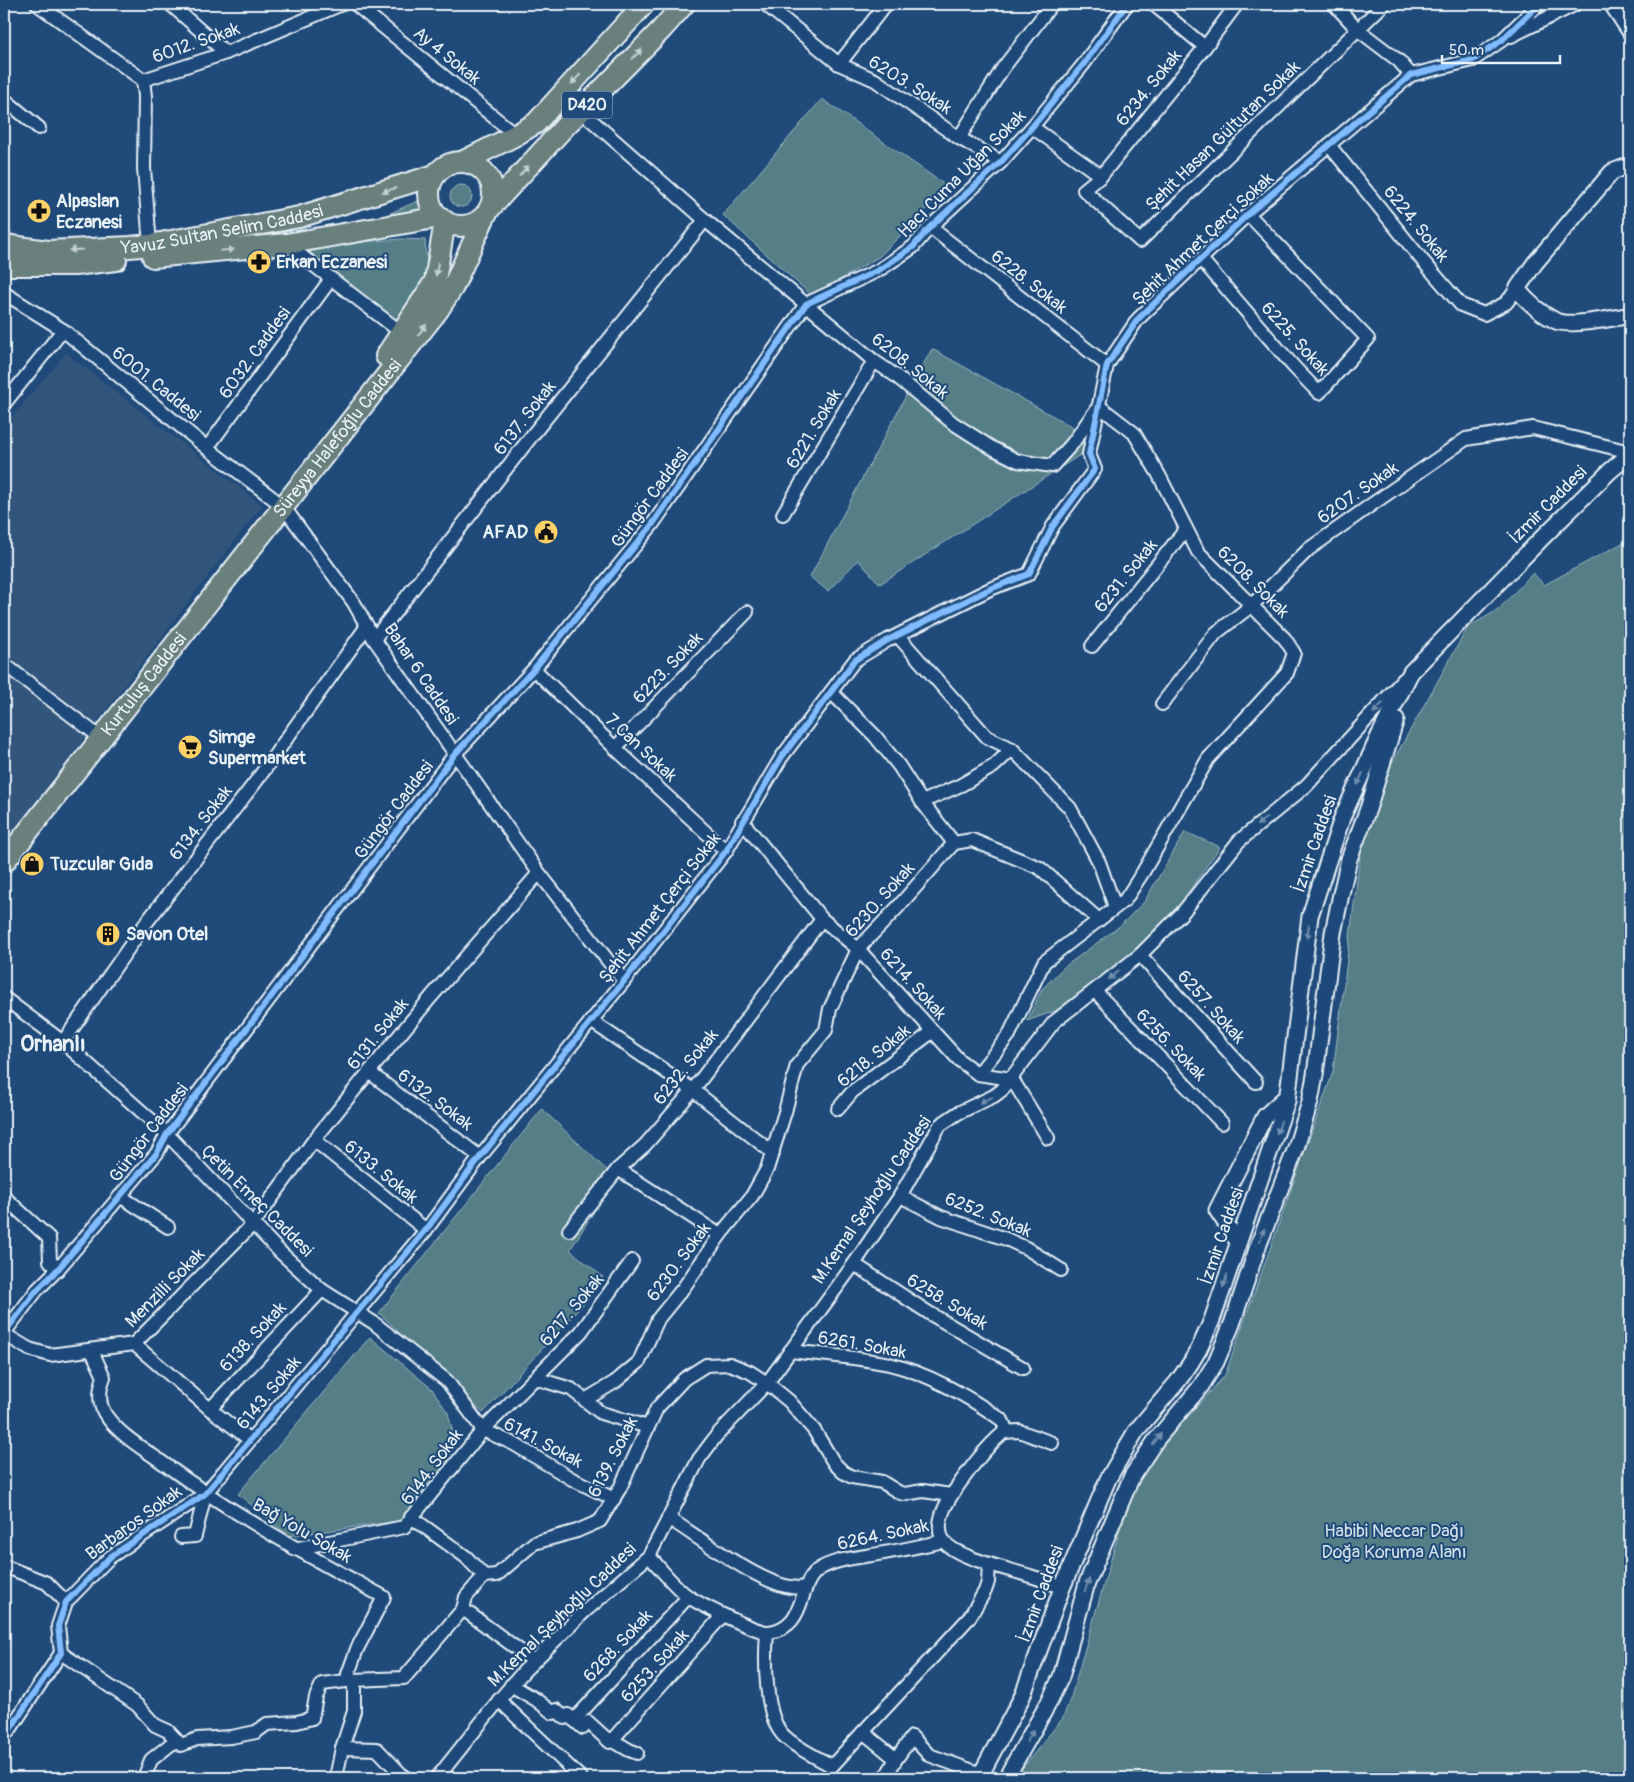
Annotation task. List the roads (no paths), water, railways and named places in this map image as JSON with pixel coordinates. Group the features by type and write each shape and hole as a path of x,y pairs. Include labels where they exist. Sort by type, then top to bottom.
{"main road":[{"name":"D420","path":"462,162 536,123 644,4"},
{"name":"Süreyya Halefoğlu Caddesi","path":"283,506 438,310 453,287 488,211 568,123 661,30 684,4"},
{"path":"462,162 481,168 488,176 492,186 493,196 488,211 476,222 466,225 454,225 442,219 431,204 431,184 435,175 452,163 462,162"},
{"name":"Yavuz Sultan Selim Caddesi","path":"4,245 48,251 150,245 300,218 435,175"},
{"name":"Süreyya Halefoğlu Caddesi","path":"283,506 402,333 435,281 442,219"},
{"name":"Yavuz Sultan Selim Caddesi","path":"4,264 75,265 286,244 442,219"},
{"name":"Kurtuluş Caddesi","path":"4,862 283,506"}],"street":[{"path":"38,4 143,80 145,96 144,168 150,245"},
{"path":"170,4 226,53"},
{"name":"6012. Sokak","path":"143,80 226,53 342,4"},
{"name":"Ay 4 Sokak","path":"356,4 516,135"},
{"path":"765,4 839,64"},
{"name":"6203. Sokak","path":"886,4 839,64 875,80 959,138 1001,162"},
{"path":"959,138 1003,68 1052,4"},
{"name":"Hacı Cuma Uğan Sokak","path":"806,304 879,270 913,247 930,227 1001,162 1032,127 1083,65 1127,4"},
{"path":"1153,4 1205,47"},
{"name":"6234. Sokak","path":"1084,190 1101,176 1205,47 1237,4"},
{"path":"1334,4 1357,29 1399,61 1412,75"},
{"name":"Şehit Hasan Gültutan Sokak","path":"1084,190 1140,240 1384,4"},
{"name":"Şehit Ahmet Çerçi Sokak","path":"357,1312 426,1230 480,1157 624,981 726,850 781,758 855,660 990,589 1029,574 1053,526 1095,469 1089,454 1107,365 1138,319 1248,214 1412,75 1473,60 1502,40 1538,4"},
{"path":"1502,40 1576,4"},
{"path":"1610,4 1630,34"},
{"path":"4,99 39,128"},
{"path":"581,111 705,220 806,304"},
{"path":"1032,127 1101,176"},
{"name":"6224. Sokak","path":"1329,145 1461,305 1484,314 1506,303 1517,289"},
{"path":"1630,165 1612,172 1535,263 1517,289 1526,301 1558,322 1595,322 1630,315"},
{"name":"6225. Sokak","path":"1201,259 1294,367 1319,393 1368,338 1248,214"},
{"name":"6137. Sokak","path":"374,639 530,438 705,220"},
{"name":"6228. Sokak","path":"930,227 1107,365"},
{"path":"286,244 402,333"},
{"name":"6032. Caddesi","path":"207,448 331,279"},
{"name":"6001. Caddesi","path":"4,293 63,330 207,448 283,506"},
{"name":"6208. Sokak","path":"806,304 952,423 1018,461 1052,466 1072,444 1099,406 1134,433 1159,475 1198,552 1285,639 1294,654 1287,673 1208,759 1125,900 1044,962 1009,1035 978,1074"},
{"name":"Güngör Caddesi","path":"4,1334 37,1290 157,1153 167,1134 455,754 534,670 652,525 806,304"},
{"path":"4,404 63,330"},
{"name":"6221. Sokak","path":"783,514 874,361"},
{"name":"6207. Sokak","path":"1162,704 1216,632 1251,606 1309,550 1466,439 1533,428 1630,453"},
{"name":"İzmir Caddesi","path":"980,1776 1022,1697 1062,1587 1108,1479 1136,1431 1178,1381 1199,1349 1212,1320 1274,1142 1287,1096 1310,916 1342,818 1411,672 1550,529 1630,453"},
{"name":"Bahar 6 Caddesi","path":"283,506 332,571 354,603 374,639 539,873 624,981"},
{"name":"6231. Sokak","path":"1092,646 1186,529"},
{"name":"6223. Sokak","path":"615,748 746,612"},
{"name":"6134. Sokak","path":"63,1042 146,923 257,780 367,626"},
{"path":"898,636 987,737 1012,749 1070,808 1100,862 1115,907"},
{"path":"4,664 101,738"},
{"name":"7.Can Sokak","path":"534,670 615,748 726,850"},
{"name":"İzmir Caddesi","path":"1006,1778 1048,1704 1061,1676 1087,1583 1132,1476 1156,1440 1201,1386 1216,1362 1232,1324 1257,1249 1296,1148 1310,1102 1333,933 1342,885 1411,672"},
{"name":"M.Kemal Şeyhoğlu Caddesi","path":"437,1778 499,1700 534,1661 583,1613 649,1556 690,1474 706,1450 767,1382 854,1264 900,1196 940,1125 958,1113 994,1096 1012,1079 1054,1022 1140,955 1183,912 1239,841 1306,786 1411,672"},
{"path":"831,692 875,736 954,843 972,840 1040,868 1099,920"},
{"path":"922,802 961,785 994,766 1012,749"},
{"name":"6214. Sokak","path":"742,822 822,919 858,949 959,1060 978,1074 1012,1079"},
{"name":"6230. Sokak","path":"585,1400 615,1382 639,1362 658,1319 684,1287 720,1235 752,1196 762,1180 773,1154 797,1065 826,1030 830,1009 858,949 954,843"},
{"name":"6131. Sokak","path":"253,1224 314,1140 369,1072 431,997 539,873"},
{"name":"6232. Sokak","path":"569,1230 618,1169 645,1145 693,1090 822,919"},
{"name":"6257. Sokak","path":"1140,955 1256,1082"},
{"name":"6256. Sokak","path":"1095,991 1222,1123"},
{"name":"Çetin Emeç Caddesi","path":"4,998 63,1042 167,1134 280,1252 322,1290 374,1323 447,1382 482,1430"},
{"path":"591,1021 693,1090 773,1154"},
{"name":"6218. Sokak","path":"838,1109 853,1091 932,1032"},
{"name":"6132. Sokak","path":"369,1072 480,1157"},
{"path":"1012,1079 1048,1138"},
{"path":"1238,1242 1216,1210 1265,1116 1287,1096"},
{"name":"6133. Sokak","path":"314,1140 426,1230"},
{"path":"618,1169 720,1235"},
{"path":"120,1196 168,1227"},
{"name":"6252. Sokak","path":"900,1196 942,1217 1006,1239 1026,1248 1061,1270"},
{"path":"4,1198 50,1238 50,1262 58,1268"},
{"name":"Menzilli Sokak","path":"4,1334 29,1350 50,1355 134,1344 253,1224"},
{"name":"6217. Sokak","path":"482,1430 581,1332 632,1262"},
{"name":"6258. Sokak","path":"854,1264 929,1313 1023,1368"},
{"name":"6138. Sokak","path":"210,1409 322,1290"},
{"name":"6143. Sokak","path":"205,1494 357,1312"},
{"path":"134,1344 210,1409 250,1440"},
{"name":"Bağ Yolu Sokak","path":"92,1350 104,1377 100,1387 100,1400 106,1416 123,1433 205,1494 294,1549 384,1597 357,1649 348,1674 354,1680 354,1711 342,1748 336,1778"},
{"name":"6261. Sokak","path":"790,1351 893,1365 933,1379 962,1394 1002,1420 1005,1427 1004,1432"},
{"name":"6139. Sokak","path":"484,1576 497,1575 534,1543 577,1531 600,1521 614,1499 657,1408 684,1379 706,1365 730,1364 750,1372 767,1382 789,1401 814,1430 834,1463 843,1472 852,1477 882,1482 905,1494 923,1491 952,1496"},
{"path":"535,1378 571,1389 602,1413 648,1427"},
{"name":"6141. Sokak","path":"482,1430 514,1444 572,1479 614,1499"},
{"name":"6144. Sokak","path":"482,1430 411,1517 466,1557 484,1576"},
{"path":"944,1540 941,1534 941,1521 952,1496 973,1464 991,1443 1004,1432 1019,1431 1052,1442"},
{"path":"181,1537 195,1536 205,1494"},
{"name":"Barbaros Sokak","path":"60,1653 58,1626 66,1602 110,1556 205,1494"},
{"path":"294,1549 404,1527 411,1517"},
{"path":"668,1518 746,1568 788,1588 797,1589 804,1587"},
{"name":"6264. Sokak","path":"767,1632 778,1630 788,1625 801,1605 804,1587 816,1571 833,1563 944,1540 958,1552 1062,1587"},
{"path":"649,1556 688,1597 723,1616 767,1632 766,1654 769,1695 775,1722 784,1736 793,1743 832,1766 969,1618 985,1591 990,1564"},
{"path":"4,1566 47,1583 66,1602"},
{"path":"4,1734 9,1730 60,1653 137,1705 156,1725 168,1731 181,1745 197,1739 231,1737 256,1732 267,1724 297,1722 312,1718 316,1697 322,1684 354,1680 404,1678 463,1609 466,1597 484,1576"},
{"name":"6268. Sokak","path":"574,1720 688,1597"},
{"path":"463,1609 534,1661"},
{"name":"6253. Sokak","path":"612,1740 723,1616"},
{"path":"511,1686 535,1699 553,1714 556,1710 565,1718 568,1714 582,1728 588,1722 610,1742 612,1740 637,1753"},
{"path":"499,1700 581,1778"},
{"path":"863,1732 896,1759"},
{"path":"885,1778 912,1737 928,1755 980,1776"},
{"path":"144,1778 152,1760 176,1740"},
{"path":"342,1748 377,1749 407,1778"}],"place":[{"name":"Alpaslan Eczanesi","path":"39,211"},
{"name":"Erkan Eczanesi","path":"259,262"},
{"name":"AFAD","path":"546,532"},
{"name":"Simge Supermarket","path":"190,747"},
{"name":"Tuzcular Gıda","path":"32,864"},
{"name":"Savon Otel","path":"108,934"}],"district":[{"name":"Orhanlı","path":"53,1044"}],"park label":[{"name":"Habibi Neccar Dağı Doğa Koruma Alanı","path":"1394,1541"}]}
